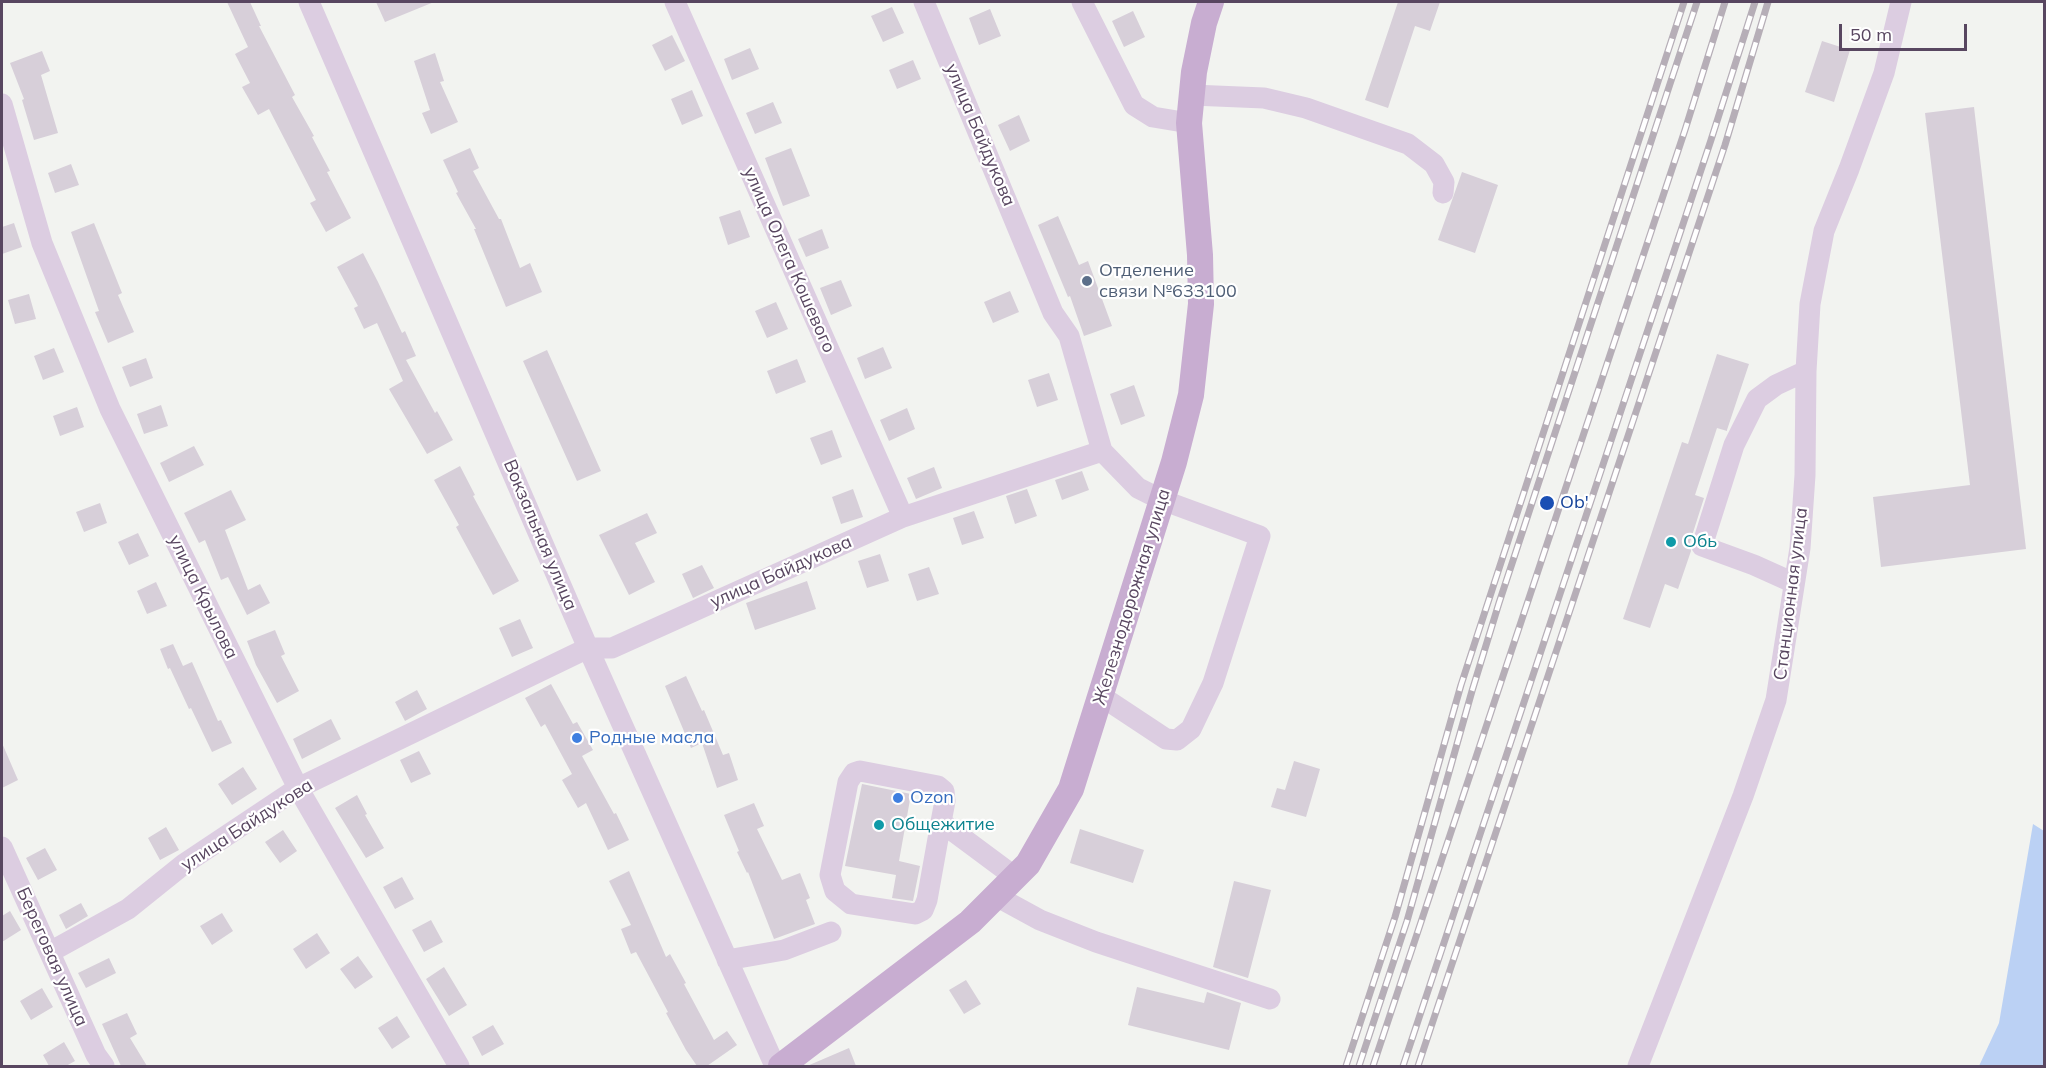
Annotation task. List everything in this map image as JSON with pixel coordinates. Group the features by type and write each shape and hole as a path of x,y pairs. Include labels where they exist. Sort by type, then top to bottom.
{"main road":[{"name":"Железнодорожная улица","path":"781,1066 970,922 1028,864 1071,789 1174,462 1191,395 1201,304 1198,233 1188,123 1204,22 1211,2"}],"street":[{"name":"Вокзальная улица","path":"309,2 588,648 775,1066"},
{"name":"улица Олега Кошевого","path":"675,2 903,518"},
{"name":"улица Байдукова","path":"50,952 128,909 184,864 298,788 588,648 612,648 903,518 1102,451 1069,336 1053,313 924,2"},
{"path":"1082,2 1134,105 1153,117 1188,123"},
{"name":"Станционная улица","path":"1638,1066 1743,796 1776,700 1800,548 1805,475 1806,371 1810,304 1824,231 1884,73 1901,2"},
{"path":"1192,95 1264,98 1306,108 1408,144 1434,164 1444,182 1443,193"},
{"name":"улица Крылова","path":"2,104 42,243 110,408 298,788 459,1066"},
{"path":"1794,583 1702,546 1734,445 1757,399 1776,385 1806,371"},
{"path":"1101,696 1166,739 1177,740 1191,729 1213,683 1260,536 1162,500 1138,488 1102,451"},
{"path":"860,771 938,786 944,791 945,801 941,822 927,900 923,910 915,914 851,904 835,891 830,875 848,782 854,773 860,771"},
{"path":"941,822 1015,877"},
{"name":"Береговая улица","path":"2,847 96,1055 104,1066"},
{"path":"996,896 1040,920 1096,942 1270,999"},
{"path":"728,960 784,950 831,932"}],"shaded area":[{"path":"2033,824 2044,831 2044,1066 1979,1066 1999,1023"}],"building":[{"path":"227,2 250,2 261,26 259,26 295,95 292,97 330,171 327,172 351,218 326,232 310,203 316,200 269,109 258,115 242,87 250,83 235,54 248,47"},
{"path":"376,2 434,2 385,22"},
{"path":"1398,2 1440,2 1430,31 1415,26 1388,108 1365,100"},
{"path":"892,7 904,33 883,42 871,16"},
{"path":"990,9 1001,36 979,45 969,18"},
{"path":"1133,11 1145,37 1124,47 1112,21"},
{"path":"672,35 685,61 665,71 652,45"},
{"path":"1822,41 1850,50 1834,102 1805,92"},
{"path":"750,48 759,69 732,80 724,59"},
{"path":"42,51 50,71 41,75 58,133 34,140 22,100 24,99 10,63"},
{"path":"435,53 444,81 440,82 458,122 431,134 422,113 430,110 414,61"},
{"path":"913,60 921,79 897,89 889,70"},
{"path":"692,90 703,116 682,125 671,99"},
{"path":"773,102 782,123 755,134 746,113"},
{"path":"1974,107 2026,549 1881,567 1873,497 1970,485 1925,113"},
{"path":"1019,115 1030,141 1010,151 998,125"},
{"path":"470,148 479,168 473,171 501,219 520,268 530,263 542,292 506,307 474,229 476,229 456,193 458,192 443,160"},
{"path":"791,148 810,196 783,206 765,158"},
{"path":"71,164 79,185 55,193 48,173"},
{"path":"1462,172 1498,185 1475,253 1438,240"},
{"path":"740,210 750,237 728,245 719,217"},
{"path":"1058,216 1079,265 1088,261 1112,326 1084,336 1070,296 1068,297 1038,225"},
{"path":"14,223 22,247 2,254 2,227"},
{"path":"94,223 122,293 118,295 134,332 108,343 95,312 99,311 71,232"},
{"path":"822,229 829,248 806,257 798,239"},
{"path":"363,253 402,333 405,331 416,356 406,360 435,413 437,411 453,440 427,454 389,389 403,381 377,323 364,329 354,308 358,306 337,267"},
{"path":"841,280 852,306 831,315 820,288"},
{"path":"1010,291 1019,312 993,323 984,302"},
{"path":"29,294 36,319 15,324 8,300"},
{"path":"776,302 788,329 767,338 755,311"},
{"path":"883,347 892,368 865,379 857,358"},
{"path":"54,348 64,372 43,380 34,356"},
{"path":"547,350 601,471 577,481 523,361"},
{"name":"Обь","path":"1717,354 1749,364 1727,431 1717,428 1695,495 1704,498 1690,542 1691,551 1678,589 1665,584 1650,628 1623,619 1682,442 1688,444"},
{"path":"146,358 153,378 130,387 122,367"},
{"path":"797,359 806,382 776,394 767,371"},
{"path":"1049,373 1058,400 1037,407 1028,380"},
{"path":"1134,385 1145,416 1121,425 1110,394"},
{"path":"161,405 168,426 144,434 137,414"},
{"path":"77,407 84,427 60,436 53,416"},
{"path":"907,408 915,429 889,441 880,420"},
{"path":"832,430 842,457 821,465 810,438"},
{"path":"194,446 204,465 169,482 160,463"},
{"path":"460,466 475,495 473,496 519,581 493,595 456,527 459,525 434,480"},
{"path":"934,467 942,488 916,499 907,478"},
{"path":"1082,471 1089,490 1062,500 1055,480"},
{"path":"853,489 863,517 841,524 832,497"},
{"path":"1027,489 1037,516 1015,524 1006,496"},
{"path":"231,490 246,520 225,530 248,590 260,584 270,603 247,615 228,577 221,580 205,540 199,543 184,513"},
{"path":"100,503 107,523 84,532 76,512"},
{"path":"974,511 984,538 962,545 953,518"},
{"path":"647,513 657,533 635,543 655,582 629,595 599,535"},
{"path":"138,533 149,556 129,565 118,542"},
{"path":"880,554 889,581 867,588 858,561"},
{"path":"702,565 714,588 693,598 682,574"},
{"path":"929,567 939,594 917,601 908,574"},
{"path":"807,581 816,609 755,630 746,603"},
{"path":"156,582 167,606 147,614 137,591"},
{"path":"520,619 533,648 512,657 499,628"},
{"path":"275,630 285,654 281,656 299,691 277,703 256,665 247,641"},
{"path":"173,644 183,666 192,662 218,721 221,720 232,743 212,752 170,668 168,669 160,649"},
{"path":"686,676 702,711 704,710 723,755 729,753 738,780 717,788 702,743 691,748 665,686"},
{"path":"551,684 573,724 577,722 593,750 582,756 614,814 616,813 629,840 608,850 586,803 578,808 562,780 572,774 545,724 541,727 525,698"},
{"path":"417,690 427,709 405,721 395,702"},
{"path":"331,719 341,739 302,759 293,739"},
{"path":"2,743 18,780 2,788"},
{"path":"419,751 431,774 411,783 400,760"},
{"path":"1294,761 1320,769 1306,817 1271,807 1277,788 1285,790"},
{"path":"243,767 257,789 232,805 218,784"},
{"name":"Общежитие","path":"862,784 911,794 899,861 920,866 913,901 892,898 896,875 845,866"},
{"path":"357,795 367,814 365,815 384,848 366,858 335,808"},
{"path":"754,803 764,826 757,829 782,880 800,873 810,898 806,900 815,924 774,939 724,815"},
{"path":"166,827 179,850 160,860 148,838"},
{"path":"1080,829 1144,850 1133,883 1070,863"},
{"path":"283,830 297,851 280,863 265,842"},
{"path":"45,848 57,870 38,880 26,858"},
{"path":"629,871 666,957 670,954 714,1040 727,1031 737,1045 707,1066 697,1066 686,1050 636,952 631,954 621,929 631,925 609,881"},
{"path":"402,877 414,899 395,909 383,887"},
{"path":"1234,881 1271,890 1248,978 1213,967"},
{"path":"81,903 88,916 66,929 59,915"},
{"path":"10,911 21,930 2,942 2,916"},
{"path":"222,913 233,931 212,945 200,926"},
{"path":"431,920 443,942 424,952 412,930"},
{"path":"317,933 330,953 306,969 293,949"},
{"path":"358,956 373,977 355,989 340,969"},
{"path":"109,958 116,973 86,988 78,973"},
{"path":"444,967 467,1005 449,1016 426,979"},
{"path":"966,980 981,1004 964,1014 949,990"},
{"path":"1137,987 1204,1003 1207,992 1241,1003 1229,1050 1128,1025"},
{"path":"42,988 53,1007 31,1020 20,1001"},
{"path":"127,1013 137,1034 130,1038 147,1066 121,1066 102,1024"},
{"path":"397,1016 410,1037 392,1049 378,1028"},
{"path":"493,1025 504,1044 482,1056 472,1037"},
{"path":"64,1042 75,1061 66,1066 49,1066 43,1055"},
{"path":"849,1048 856,1066 807,1066"}],"railway":[{"path":"1346,1066 1395,917 1461,685 1684,2"},
{"path":"1359,1066 1407,921 1499,603 1697,2"},
{"path":"1373,1066 1685,130 1725,2"},
{"path":"1403,1066 1755,2"},
{"path":"1418,1066 1725,145 1768,2"}],"place":[{"name":"Отделение связи №633100","path":"1087,281"},
{"name":"Ob'","path":"1547,503"},
{"name":"Обь","path":"1671,542"},
{"name":"Родные масла","path":"577,738"},
{"name":"Ozon","path":"898,798"},
{"name":"Общежитие","path":"879,825"}]}
